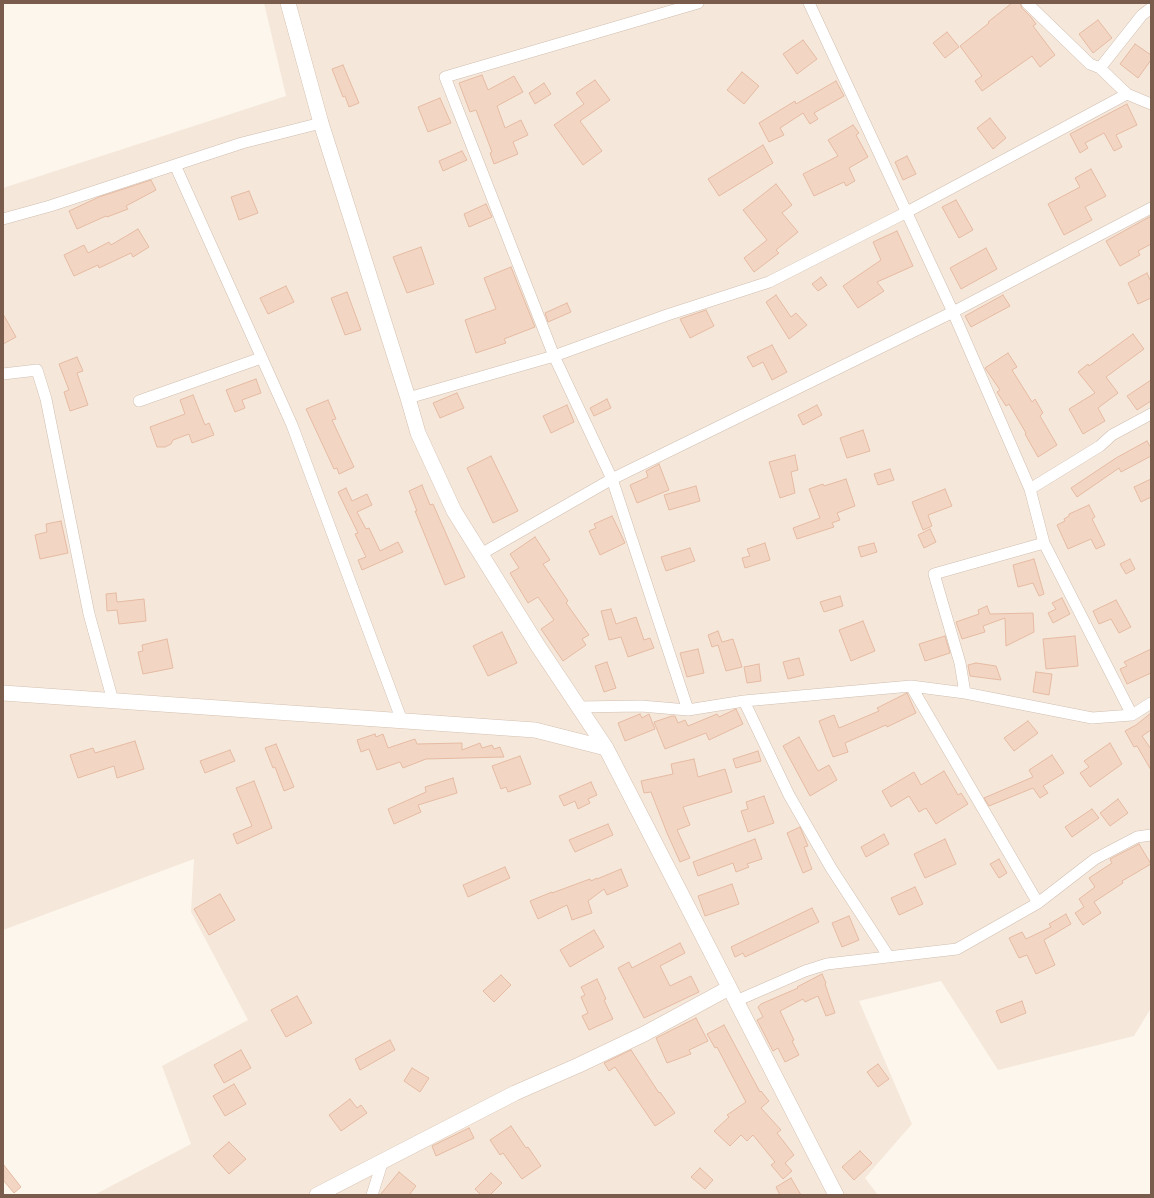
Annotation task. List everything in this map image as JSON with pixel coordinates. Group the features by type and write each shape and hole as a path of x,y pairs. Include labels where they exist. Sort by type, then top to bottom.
{"main road":[{"path":"288,3 321,123 418,433 454,511 538,646 606,748 836,1195"},
{"path":"3,694 535,730 606,748"},
{"path":"317,1195 515,1093 732,994"}],"street":[{"path":"688,710 612,479 554,356 445,77 698,3"},
{"path":"809,3 953,312 1030,489 1044,544 1132,715"},
{"path":"1027,3 1090,64 1100,68 1127,94 1151,104"},
{"path":"1100,68 1142,15 1151,8"},
{"path":"408,398 554,356 667,315 769,282 907,212 1127,94"},
{"path":"3,219 242,143 321,123"},
{"path":"175,165 292,425 402,721"},
{"path":"481,554 612,479 953,312 1151,208"},
{"path":"139,401 261,358"},
{"path":"3,374 37,370 46,399 90,614 113,701"},
{"path":"1030,489 1100,446 1112,435 1151,414"},
{"path":"965,693 960,663 934,574 1044,544"},
{"path":"579,707 641,706 688,710 744,701 911,686 965,693 1092,718 1132,715 1151,703"},
{"path":"911,686 1038,903"},
{"path":"744,701 789,795 831,868 888,957"},
{"path":"732,994 828,964 957,949 1038,903 1095,859 1137,837 1151,834"},
{"path":"372,1195 383,1160"}],"shaded area":[{"path":"264,3 1151,3 1151,1008 1134,1036 998,1070 941,981 859,1001 912,1124 865,1178 878,1195 94,1195 191,1144 162,1066 248,1020 191,912 194,859 3,930 3,188 286,96"}],"building":[{"path":"1012,3 1020,3 1022,8 1036,24 1033,26 1055,55 1040,67 1032,56 982,91 975,81 982,76 960,46"},
{"path":"1098,20 1112,38 1093,53 1079,34"},
{"path":"947,32 959,47 945,58 933,43"},
{"path":"803,40 817,59 797,74 783,54"},
{"path":"1135,44 1151,55 1151,60 1138,78 1120,64"},
{"path":"343,65 359,103 349,107 345,96 343,97 332,69"},
{"path":"742,72 759,86 744,104 727,90"},
{"path":"482,75 488,90 514,76 523,92 497,106 505,128 521,120 528,135 513,142 518,154 494,164 490,153 492,152 476,110 470,112 459,83"},
{"path":"595,80 610,100 580,121 602,151 583,165 554,125 584,104 576,93"},
{"path":"836,81 844,96 814,113 818,119 810,124 803,113 780,128 784,135 769,142 759,123 795,101 796,104"},
{"path":"544,83 551,94 535,104 529,93"},
{"path":"440,98 451,123 428,132 418,107"},
{"path":"1127,104 1137,125 1116,135 1122,147 1114,151 1104,133 1085,143 1088,148 1080,153 1070,134"},
{"path":"990,118 1006,138 993,149 977,128"},
{"path":"853,125 859,133 856,135 868,157 849,168 855,181 846,186 844,182 814,196 803,174 838,156 828,140"},
{"path":"763,145 773,163 719,196 708,179"},
{"path":"462,151 467,160 443,171 439,161"},
{"path":"907,156 916,174 903,180 895,162"},
{"path":"1091,169 1106,196 1085,207 1092,220 1064,235 1048,204 1080,187 1075,178"},
{"path":"151,180 156,190 126,206 128,209 107,217 106,216 77,229 69,211 99,197"},
{"path":"776,184 792,205 782,213 798,232 776,250 779,253 754,272 744,258 767,240 743,210"},
{"path":"249,191 258,213 239,220 231,197"},
{"path":"956,200 973,230 959,238 942,207"},
{"path":"486,204 492,217 469,227 464,214"},
{"path":"1151,216 1151,244 1138,251 1140,255 1120,266 1106,241"},
{"path":"138,229 149,247 133,257 131,253 99,268 98,265 74,276 64,255 84,245 88,253 109,242 111,245"},
{"path":"897,231 913,266 877,282 884,291 858,308 843,286 881,260 873,242"},
{"path":"421,247 434,284 407,293 393,257"},
{"path":"986,248 997,269 961,289 950,268"},
{"path":"511,267 535,327 504,339 506,343 476,353 465,320 496,309 484,278"},
{"path":"1147,273 1151,282 1151,298 1138,304 1128,283"},
{"path":"821,277 827,285 818,291 812,284"},
{"path":"286,286 294,302 268,314 260,298"},
{"path":"347,292 361,330 345,335 331,298"},
{"path":"776,295 791,317 796,313 807,325 789,339 766,302"},
{"path":"1003,295 1010,306 971,327 965,316"},
{"path":"567,303 571,312 548,322 545,313"},
{"path":"706,310 714,326 690,338 680,319"},
{"path":"3,314 16,337 3,344"},
{"path":"1133,334 1144,349 1106,377 1118,393 1098,408 1105,421 1083,434 1069,409 1095,393 1078,372 1088,364 1089,366"},
{"path":"772,345 787,372 772,380 763,362 753,367 747,357"},
{"path":"1008,353 1017,367 1012,370 1032,402 1035,399 1043,413 1040,416 1057,445 1038,457 1009,404 1006,406 997,392 1000,390 985,368"},
{"path":"77,357 83,371 77,373 88,405 70,411 64,392 69,390 59,364"},
{"path":"256,379 261,393 242,400 245,408 235,412 226,390"},
{"path":"1151,380 1151,401 1137,410 1127,396"},
{"path":"457,393 464,408 440,418 433,403"},
{"path":"193,395 205,425 209,423 214,435 192,443 189,434 173,440 171,444 165,447 157,447 150,427 185,414 180,400"},
{"path":"607,399 611,408 594,416 590,408"},
{"path":"328,400 336,419 332,420 354,467 339,474 337,468 334,469 306,409"},
{"path":"567,405 574,422 551,433 543,416"},
{"path":"817,405 822,415 803,425 798,415"},
{"path":"863,430 870,451 847,458 840,438"},
{"path":"1147,441 1151,448 1151,456 1121,472 1119,468 1077,497 1071,488 1116,458"},
{"path":"795,455 798,470 791,472 795,493 780,498 769,462"},
{"path":"491,456 518,511 493,523 467,468"},
{"path":"659,464 669,490 637,503 630,485 648,477 646,471"},
{"path":"890,469 894,480 878,485 874,474"},
{"path":"846,479 855,506 837,513 840,520 832,523 834,527 797,539 793,528 820,518 809,489"},
{"path":"1151,479 1151,497 1141,502 1134,487"},
{"path":"422,485 430,505 433,504 465,577 445,585 415,511 417,511 409,491"},
{"path":"696,486 700,501 669,510 664,495"},
{"path":"346,488 352,501 367,494 372,505 357,512 366,529 369,528 380,551 398,542 403,552 362,570 358,560 366,557 355,534 358,533 338,492"},
{"path":"945,489 952,506 928,515 932,526 923,530 912,502"},
{"path":"1089,505 1095,517 1092,519 1105,545 1096,549 1091,539 1068,549 1057,525 1065,521 1064,519 1069,516 1069,514"},
{"path":"612,516 625,543 600,555 589,531 596,528 594,524"},
{"path":"61,521 68,553 40,559 35,535 47,532 46,524"},
{"path":"930,529 936,542 924,548 918,535"},
{"path":"535,537 550,560 543,564 568,601 566,603 589,635 582,639 586,645 563,661 541,629 554,620 538,597 528,603 510,573 519,568 510,554"},
{"path":"765,543 770,560 745,568 742,558 750,556 747,549"},
{"path":"874,543 877,552 861,557 858,547"},
{"path":"690,548 695,561 666,571 661,557"},
{"path":"1034,559 1044,594 1039,596 1033,583 1018,587 1013,565"},
{"path":"1130,559 1135,569 1126,574 1120,564"},
{"path":"116,593 117,602 144,599 146,621 119,624 117,610 107,611 106,594"},
{"path":"840,596 843,606 824,612 820,602"},
{"path":"1062,598 1070,614 1053,623 1048,613 1056,609 1052,603"},
{"path":"1116,600 1131,627 1119,633 1111,619 1099,624 1093,611"},
{"path":"987,606 990,614 1033,613 1034,632 1006,646 1005,618 983,626 985,632 962,639 956,622 979,614 978,610"},
{"path":"611,609 616,624 636,617 644,640 650,638 654,648 628,657 621,637 609,640 601,611"},
{"path":"863,621 875,651 851,661 839,630"},
{"path":"718,631 722,642 733,639 742,667 726,671 718,645 712,647 708,635"},
{"path":"502,632 517,663 488,676 473,646"},
{"path":"945,636 950,653 925,661 919,644"},
{"path":"1075,636 1078,666 1046,669 1043,639"},
{"path":"167,639 173,668 143,674 138,652 143,651 142,645"},
{"path":"698,649 704,673 687,677 680,653"},
{"path":"1151,649 1151,673 1127,684 1120,669 1127,666 1124,662"},
{"path":"799,658 804,675 788,679 783,662"},
{"path":"607,662 616,688 604,692 595,666"},
{"path":"976,663 996,666 1001,680 970,676 968,665"},
{"path":"759,664 761,681 747,683 744,667"},
{"path":"1036,672 1052,674 1049,695 1033,692"},
{"path":"907,693 916,713 887,727 886,725 845,743 848,752 833,757 819,721 834,715 839,728 879,711 877,708"},
{"path":"736,709 743,724 709,740 706,733 665,749 654,722 675,716 678,723 685,720 688,726 717,714 719,717"},
{"path":"1151,713 1151,730 1142,736 1151,749 1151,770 1137,746 1134,747 1125,731 1136,725"},
{"path":"640,714 642,718 649,714 655,729 625,741 618,723"},
{"path":"1028,721 1038,733 1014,751 1004,738"},
{"path":"375,734 376,737 383,734 388,748 415,739 417,744 462,743 462,750 480,743 482,748 492,745 494,749 500,747 504,757 426,759 403,768 400,762 377,770 369,749 361,752 357,740"},
{"path":"799,737 818,771 829,765 837,780 810,796 783,746"},
{"path":"135,741 144,769 117,778 114,766 78,778 70,755 93,748 95,753"},
{"path":"1110,743 1122,764 1090,787 1080,773 1089,767 1084,761"},
{"path":"276,744 294,787 284,791 275,767 273,768 265,748"},
{"path":"230,750 235,761 205,773 200,761"},
{"path":"758,751 761,761 736,768 733,759"},
{"path":"1052,755 1064,773 1043,786 1048,793 1040,798 1033,788 989,806 984,798 1033,777 1029,770"},
{"path":"520,756 531,784 508,792 506,787 501,789 492,766"},
{"path":"694,759 698,777 725,769 732,792 683,807 690,825 677,830 690,858 680,862 651,792 644,793 641,781 673,774 671,764"},
{"path":"944,771 958,795 961,793 968,804 936,824 926,808 919,812 909,796 891,807 882,791 914,772 921,785"},
{"path":"453,778 457,793 418,805 421,812 394,824 388,809 426,792 425,787"},
{"path":"254,781 272,828 237,844 233,834 252,826 236,788"},
{"path":"591,782 597,795 588,799 590,803 578,809 575,801 564,806 559,796"},
{"path":"764,796 774,823 748,832 741,811 748,809 746,802"},
{"path":"1118,799 1128,813 1110,826 1100,813"},
{"path":"1092,809 1099,818 1072,837 1065,827"},
{"path":"608,824 613,835 575,852 569,840"},
{"path":"800,827 808,846 804,847 812,869 803,873 787,833"},
{"path":"884,834 889,844 866,857 861,847"},
{"path":"755,839 762,859 747,864 749,867 736,872 733,863 698,876 693,862"},
{"path":"945,839 956,864 925,878 914,854"},
{"path":"1139,844 1151,864 1122,881 1123,883 1094,902 1101,913 1083,925 1075,913 1084,907 1079,899 1095,887 1089,878 1112,863 1110,859"},
{"path":"999,859 1007,873 999,878 990,864"},
{"path":"505,867 510,878 468,897 463,885"},
{"path":"621,869 628,886 607,895 604,889 588,901 592,913 572,920 567,905 538,919 530,901 590,879 591,881 597,879"},
{"path":"732,884 739,904 705,916 698,896"},
{"path":"915,887 923,904 899,915 891,898"},
{"path":"220,894 235,920 209,935 194,909"},
{"path":"812,908 819,922 745,957 743,953 735,957 731,947"},
{"path":"1066,914 1071,924 1044,940 1055,965 1036,974 1027,955 1019,958 1009,938 1022,932 1026,939 1051,927 1049,924"},
{"path":"849,916 859,940 842,947 832,923"},
{"path":"594,930 604,947 570,967 560,950"},
{"path":"680,943 685,953 660,966 670,986 691,976 699,992 644,1018 618,968 629,962 632,968"},
{"path":"822,974 835,1013 826,1016 818,996 805,1002 803,999 780,1011 794,1040 792,1041 799,1055 785,1062 778,1048 773,1051 757,1020 763,1017 758,1007 761,1004 798,988 797,987"},
{"path":"501,975 511,985 494,1002 483,991"},
{"path":"597,979 606,999 604,1000 613,1019 589,1030 582,1016 588,1013 581,997 585,995 581,987"},
{"path":"297,996 312,1023 286,1037 271,1010"},
{"path":"1022,1001 1026,1013 1001,1023 996,1011"},
{"path":"696,1018 708,1041 689,1050 691,1054 667,1063 656,1038"},
{"path":"724,1025 760,1092 761,1091 769,1101 761,1108 781,1130 777,1133 794,1155 785,1163 792,1171 783,1179 771,1165 775,1162 753,1135 747,1141 741,1135 730,1146 714,1131 729,1117 727,1115 746,1102 717,1047 715,1048 707,1034"},
{"path":"390,1040 395,1050 360,1070 355,1059"},
{"path":"241,1050 251,1068 224,1083 214,1065"},
{"path":"631,1050 659,1093 660,1092 675,1113 655,1126 615,1067 609,1071 604,1063"},
{"path":"878,1064 889,1079 878,1087 867,1072"},
{"path":"412,1068 429,1078 420,1092 404,1081"},
{"path":"234,1084 246,1104 225,1116 213,1096"},
{"path":"350,1099 357,1108 361,1105 367,1113 341,1131 329,1115"},
{"path":"511,1126 541,1166 522,1179 503,1153 500,1155 490,1140"},
{"path":"469,1128 474,1138 436,1156 432,1146"},
{"path":"229,1142 246,1159 229,1174 213,1156"},
{"path":"860,1151 872,1163 854,1180 842,1167"},
{"path":"3,1164 21,1187 14,1193 3,1180"},
{"path":"700,1168 713,1180 705,1189 691,1177"},
{"path":"399,1172 416,1186 409,1195 380,1195"},
{"path":"491,1173 502,1183 490,1195 481,1195 475,1189"},
{"path":"791,1178 801,1195 780,1195 776,1187"}]}
